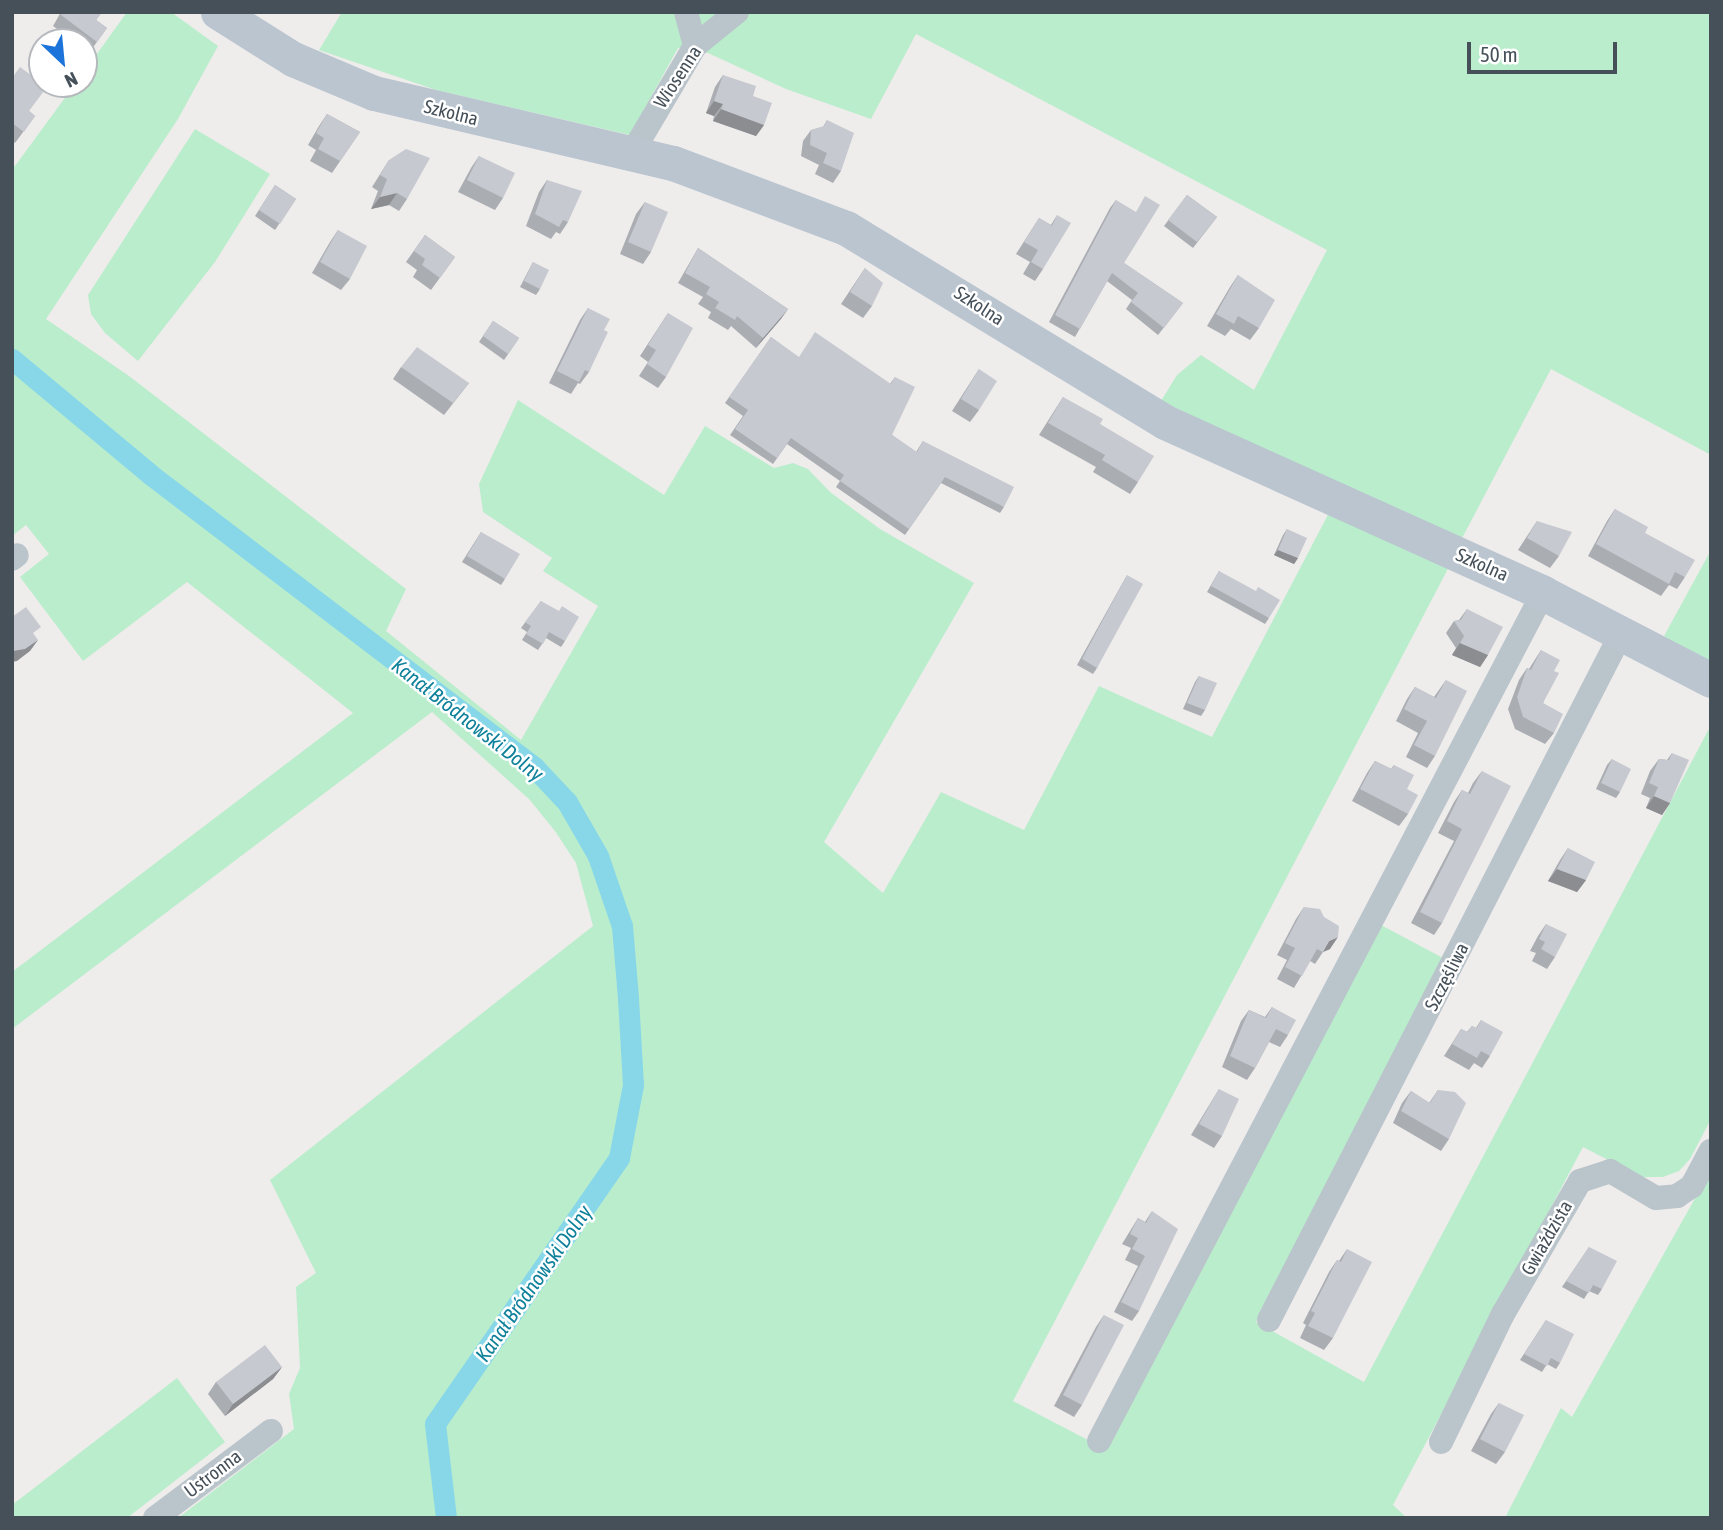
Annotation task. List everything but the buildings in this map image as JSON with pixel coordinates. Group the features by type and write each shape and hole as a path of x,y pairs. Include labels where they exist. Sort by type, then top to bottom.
{"street":[{"name":"Szkolna","path":"218,12 293,59 374,93 673,163 846,228 1165,422 1543,593 1711,680"},
{"path":"686,12 695,46"},
{"name":"Wiosenna","path":"632,153 695,46 737,12"},
{"path":"1099,1441 1543,593"},
{"name":"Szczęśliwa","path":"1269,1320 1622,632"},
{"name":"Gwiaździsta","path":"1441,1442 1503,1314 1580,1181 1610,1171 1656,1198 1677,1196 1692,1186 1711,1151"},
{"name":"Ustronna","path":"155,1518 271,1431"}],"green space":[{"path":"127,12 171,12 218,46 178,119 46,319 129,376 406,589 386,631 521,740 598,606 543,571 552,558 483,512 479,484 518,400 664,495 705,426 774,468 793,463 808,469 830,492 880,529 974,583 824,842 883,893 941,792 1024,830 1099,686 1212,737 1332,507 1452,561 1013,1401 1088,1440 1379,924 1445,959 1256,1322 1364,1382 1711,725 1711,1119 1690,1159 1679,1171 1663,1177 1641,1177 1583,1147 1393,1505 1407,1518 178,1518 294,1429 289,1394 300,1368 296,1287 316,1273 270,1180 593,926 576,863 555,831 529,799 432,712 12,1029 12,972 353,713 187,582 83,661 20,577 49,554 26,525 12,536 12,165 15,166 65,98 98,98 98,52"},
{"path":"342,12 1711,12 1711,455 1551,369 1459,544 1161,401 1177,375 1201,355 1254,390 1327,250 916,34 871,119 786,89 708,53 678,48 630,135 436,90 319,50"},
{"path":"195,129 270,174 215,262 138,361 105,333 91,314 88,295"},
{"path":"1711,550 1711,665 1664,636"},
{"path":"1711,1170 1711,1518 1505,1518 1561,1408 1572,1417"},
{"path":"177,1378 225,1442 127,1518 12,1518 12,1505"}],"waterway":[{"name":"Kanał Bródnowski Dolny","path":"12,359 151,475 534,767 567,802 598,856 622,926 628,998 633,1085 619,1158 435,1424 446,1518"}]}
